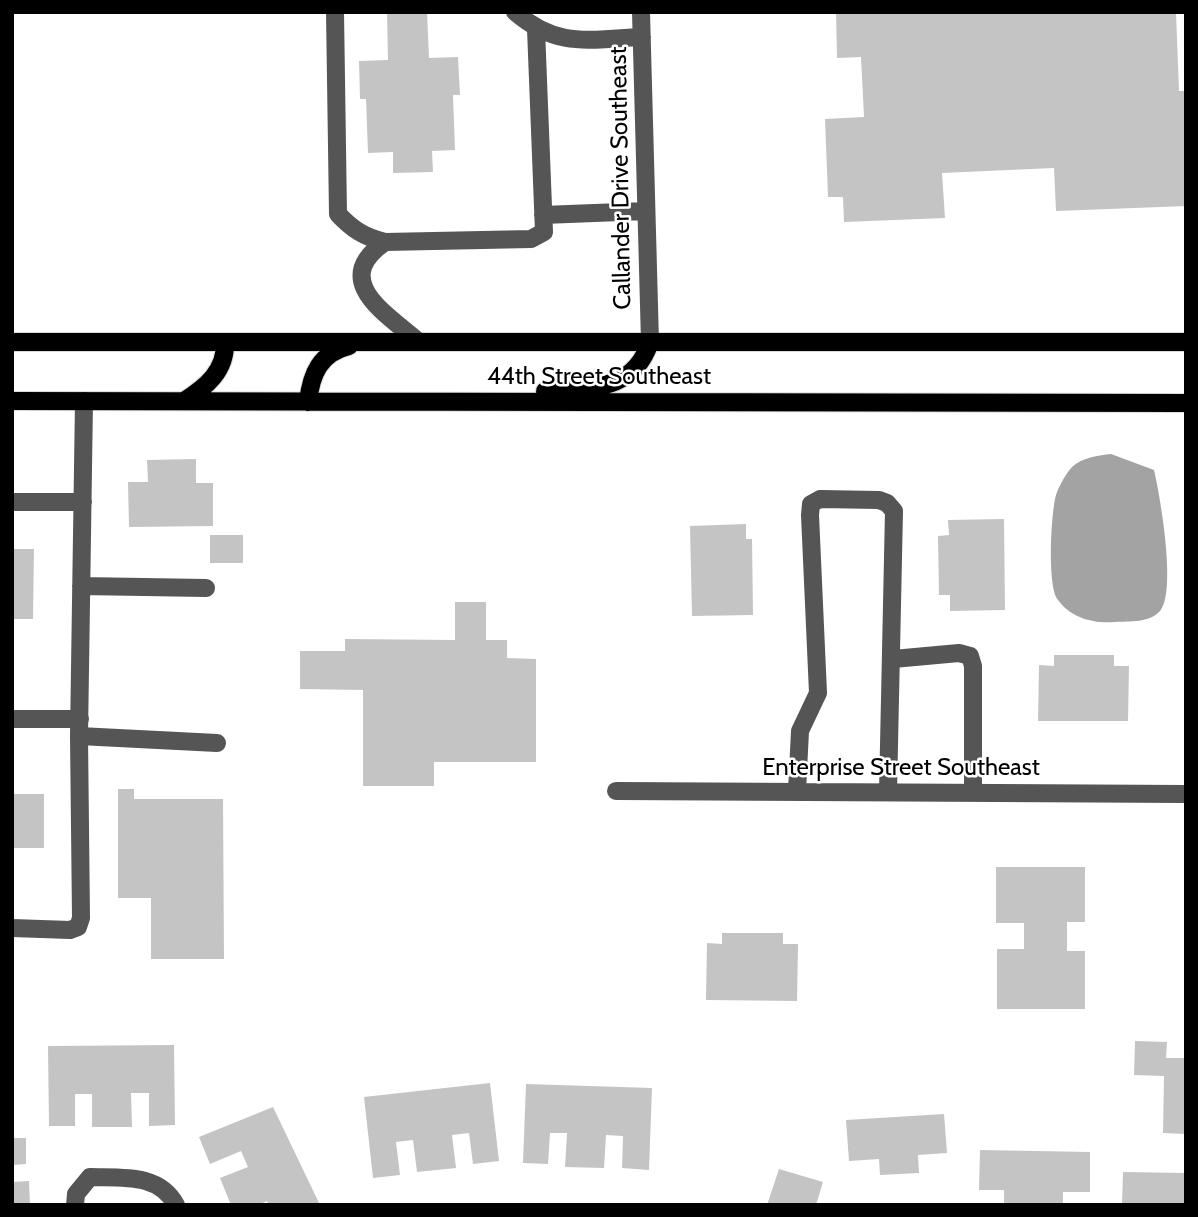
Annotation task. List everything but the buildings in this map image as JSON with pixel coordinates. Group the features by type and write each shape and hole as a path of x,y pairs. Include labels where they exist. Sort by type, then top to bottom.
{"main road":[{"name":"44th Street Southeast","path":"12,342 1186,342"},
{"path":"184,401 204,388 221,367 226,356 225,342"},
{"path":"308,402 311,378 322,360 338,349 366,342"},
{"path":"427,401 612,385 634,371 644,358 649,342"},
{"name":"44th Street Southeast","path":"12,401 1186,403"}],"street":[{"path":"335,12 338,214 352,229 368,238 385,242 531,239 544,232 536,29"},
{"path":"515,12 536,29 561,40 642,37"},
{"name":"Callander Drive Southeast","path":"641,12 649,342"},
{"path":"543,215 646,211"},
{"path":"385,242 373,250 361,269 364,290 419,342"},
{"path":"12,928 70,930 78,927 81,918 80,728 84,401"},
{"path":"797,792 800,731 818,694 810,515 811,504 820,499 879,500 887,503 894,511 893,659 888,792"},
{"path":"12,502 83,502"},
{"path":"81,586 206,588"},
{"path":"893,659 959,653 970,656 973,666 973,793"},
{"path":"12,719 217,743"},
{"name":"Enterprise Street Southeast","path":"616,791 1186,794"},
{"path":"75,1205 76,1194 90,1177 145,1179 169,1191 176,1205"}],"shaded area":[{"path":"1111,454 1154,470 1160,500 1166,543 1165,601 1156,615 1139,621 1099,622 1076,615 1058,600 1052,580 1052,532 1058,489 1067,473 1080,461"}]}
